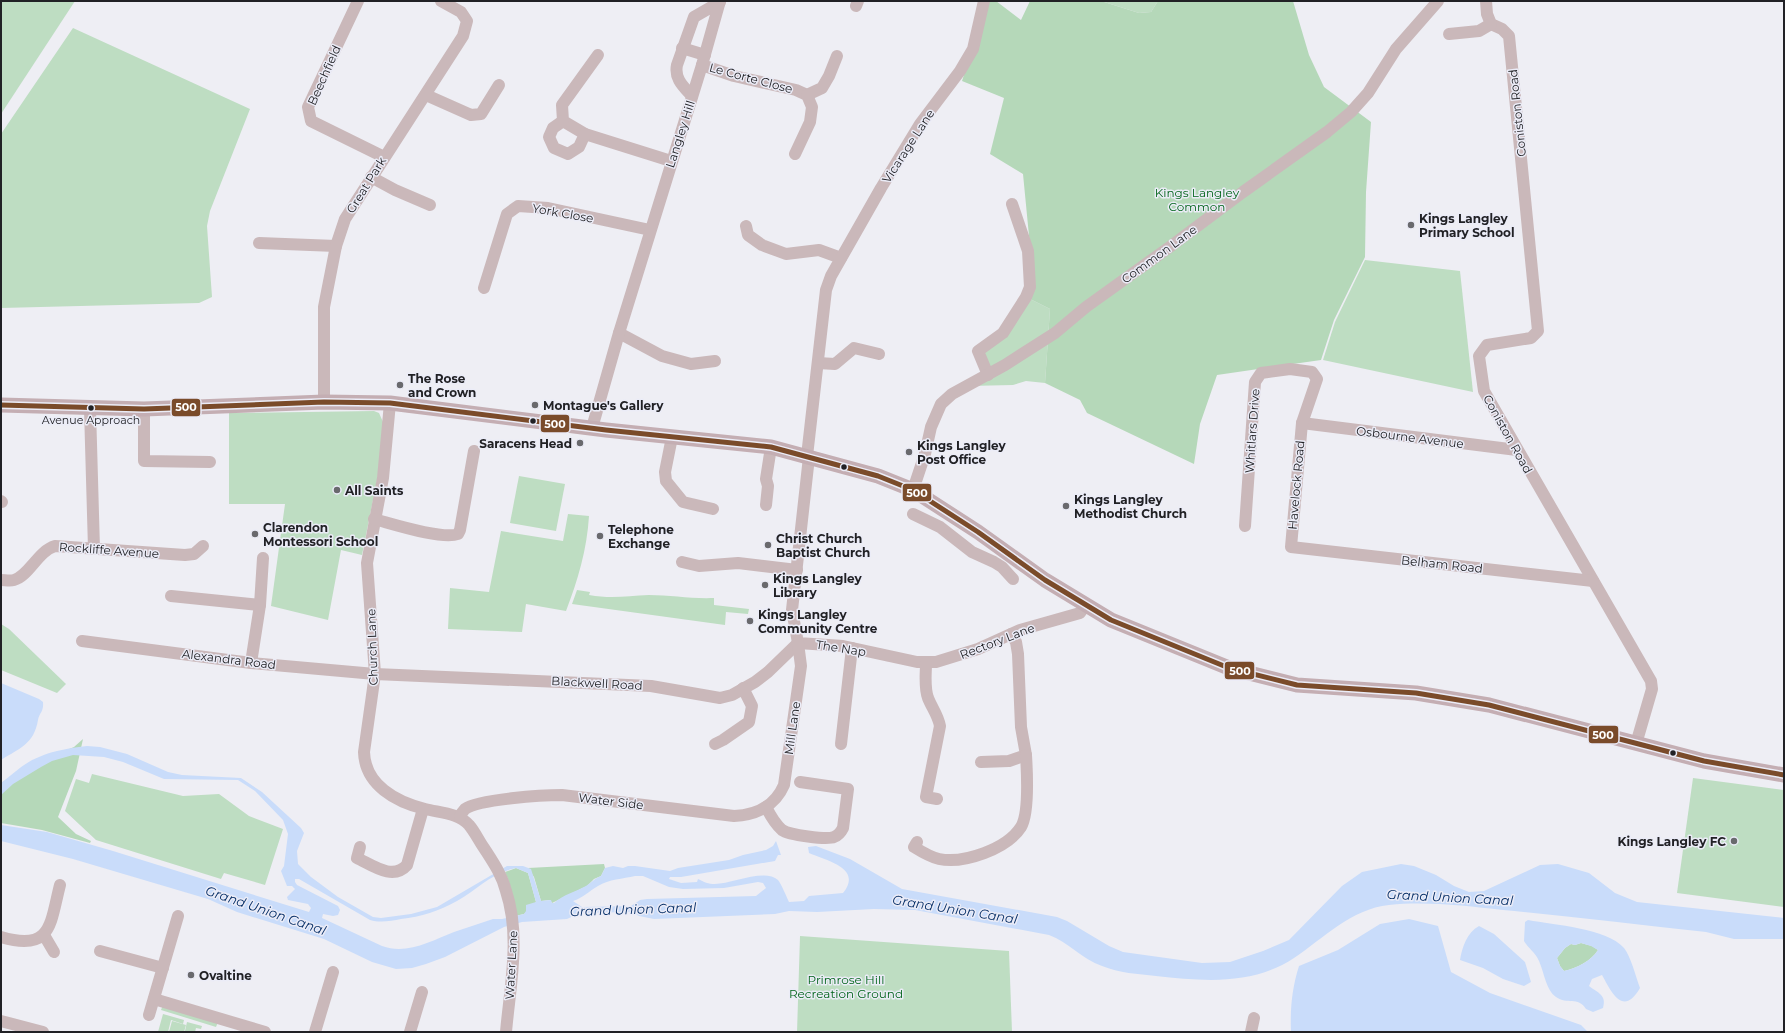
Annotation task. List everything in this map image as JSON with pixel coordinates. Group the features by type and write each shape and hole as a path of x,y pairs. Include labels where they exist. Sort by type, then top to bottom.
{"main road":[{"path":"1,406 144,409 324,402 390,403 592,428 771,447 878,476 913,490 978,532 1045,580 1110,620 1229,668 1297,685 1416,693 1489,705 1704,761 1784,775"}],"street":[{"name":"Beechfield","path":"358,1 308,107 312,121 384,157"},
{"name":"Great Park","path":"324,402 324,307 336,246 345,219 463,36 467,21 461,12 441,1"},
{"name":"Vicarage Lane","path":"808,457 826,290 831,276 881,188 920,124 960,71 973,49 984,1"},
{"name":"Common Lane","path":"913,490 923,462 931,427 941,404 952,394 988,375 1055,333 1086,306 1327,132 1345,117 1368,94 1396,49 1438,1"},
{"path":"1449,34 1479,32 1491,24 1487,14 1486,1"},
{"path":"692,96 678,79 676,71 682,48 694,18 720,2"},
{"name":"Langley Hill","path":"592,428 619,333 671,161 704,60 720,2"},
{"name":"Coniston Road","path":"1491,24 1502,29 1509,36 1538,330 1531,338 1487,346 1478,356 1484,391 1651,681 1652,689 1636,744"},
{"name":"Le Corte Close","path":"682,48 734,76 796,90 807,95 812,107 810,122 795,154"},
{"path":"562,121 562,105 598,55"},
{"path":"807,95 822,88 829,76 837,56"},
{"path":"426,95 471,115 481,114 500,85"},
{"path":"562,121 585,134 671,161"},
{"path":"562,121 553,128 549,137 554,148 568,154 579,147 585,134"},
{"path":"371,177 395,190 430,205"},
{"path":"988,375 978,351 1003,333 1026,297 1030,287 1028,251 1012,204"},
{"name":"York Close","path":"484,288 507,214 518,206 548,208 650,230"},
{"path":"746,226 748,235 762,245 786,254 819,250 841,258"},
{"path":"259,243 336,246"},
{"path":"619,333 662,356 691,364 715,361"},
{"path":"818,363 836,364 854,348 879,354"},
{"name":"Whitlars Drive","path":"1246,526 1255,382 1262,373 1290,369 1312,372 1317,379 1302,423"},
{"name":"Church Lane","path":"390,403 383,478 374,519 367,563 375,674 372,707 364,752 364,762 368,772 384,791 395,798 423,809 460,817"},
{"path":"90,409 94,549"},
{"path":"144,409 144,461 210,462"},
{"name":"Osbourne Avenue","path":"1302,423 1517,450"},
{"name":"Havelock Road","path":"1291,547 1302,423"},
{"path":"672,437 665,472 666,481 683,502 713,508"},
{"path":"766,505 768,486 766,479 771,447"},
{"path":"374,519 435,534 448,536 458,534 460,530 474,451"},
{"path":"798,643 792,610 808,457"},
{"path":"913,514 940,527 967,547 1002,567 1013,579"},
{"path":"967,547 978,532"},
{"name":"Rockliffe Avenue","path":"1,580 18,578 51,547 66,546 185,555 194,554 203,546"},
{"name":"Belham Road","path":"1291,547 1593,581"},
{"path":"251,663 260,605 264,558"},
{"path":"682,562 698,566 738,563 796,570"},
{"path":"171,596 260,605"},
{"name":"Rectory Lane","path":"926,663 953,658 978,649 1020,630 1080,613 1086,604"},
{"path":"914,847 937,859 963,859 991,850 1012,836 1021,827 1025,816 1027,771 1026,754 1021,728 1016,642 1011,634"},
{"name":"Alexandra Road","path":"82,641 251,663 375,674"},
{"name":"Blackwell Road","path":"375,674 651,686 720,698 732,695 755,682 768,672 798,643"},
{"name":"The Nap","path":"798,643 852,648 885,656 926,663"},
{"name":"Mill Lane","path":"766,807 780,794 784,785 801,666 798,643"},
{"path":"841,744 852,648"},
{"path":"926,663 927,693 938,716 940,726 926,797"},
{"path":"715,744 749,722 752,706 743,688"},
{"path":"981,762 1008,761 1026,754"},
{"path":"766,807 774,822 783,831 792,834 834,837 840,834 844,828 851,790 800,782"},
{"name":"Water Side","path":"460,817 466,809 478,804 542,795 562,795 734,816 756,813 766,807"},
{"path":"354,853 390,873 403,870 407,865 423,809"},
{"name":"Water Lane","path":"460,817 470,826 498,871 511,910 514,954 506,1032"},
{"path":"1,937 19,942 29,941 44,935 50,926 60,885"},
{"path":"149,1015 178,916"},
{"path":"44,935 54,952"},
{"path":"100,951 163,968"},
{"path":"315,1032 333,972"},
{"path":"410,1032 422,992"},
{"path":"154,999 230,1027 265,1032"},
{"path":"1251,1032 1254,1018"},
{"path":"1,1021 43,1032"}],"green space":[{"path":"1,1 75,1 1,114"},
{"name":"Kings Langley Common","path":"988,1 996,1 1021,20 1030,1 1101,1 1139,13 1151,12 1158,1 1293,1 1309,55 1324,87 1371,122 1366,192 1365,257 1334,320 1321,360 1217,375 1200,424 1194,464 1087,413 1080,400 1045,383 1050,309 1030,299 1034,287 1023,174 990,154 1004,98 962,81"},
{"path":"1101,1 1158,1 1151,12 1139,13"},
{"path":"73,28 250,109 210,211 207,226 212,297 199,303 1,308 1,134"},
{"path":"1365,260 1460,271 1473,392 1323,360 1335,322"},
{"path":"1030,299 1050,309 1045,383 1026,381 1013,385 968,386 990,375 981,352"},
{"path":"374,411 379,413 383,422 378,475 362,555 341,550 328,620 271,606 285,504 229,504 229,413"},
{"path":"519,476 565,484 556,531 510,523"},
{"path":"568,514 589,516 581,564 566,611 526,604 522,632 448,629 450,588 489,592 501,531 563,541"},
{"path":"577,590 590,592 589,595 605,597 649,595 714,598 714,605 749,609 748,614 726,612 725,625 572,604"},
{"path":"1,624 9,629 66,684 57,693 1,670"},
{"path":"83,739 76,771 58,817 76,834 91,841 90,843 42,830 1,823 1,783 36,763 74,747"},
{"path":"92,774 183,796 219,794 249,816 283,829 265,885 224,873 221,879 96,840 65,811 76,779 89,783"},
{"name":"Kings Langley FC","path":"1693,778 1784,790 1784,907 1677,893"},
{"path":"604,864 605,868 601,876 594,879 587,886 552,903 550,900 541,901 534,877 528,868"},
{"path":"516,868 528,873 536,902 524,914 515,916 512,893 505,872"},
{"name":"Primrose Hill Recreation Ground","path":"800,936 1009,951 1012,1032 797,1032"},
{"path":"1581,943 1592,946 1598,950 1592,958 1583,964 1564,971 1557,958 1565,948 1571,944 1575,945"},
{"path":"163,1005 218,1022 216,1027 161,1010"},
{"path":"163,1014 184,1020 183,1024 171,1020 168,1032 158,1032"},
{"path":"172,1021 186,1025 184,1032 169,1032"},
{"path":"187,1022 202,1026 201,1029 196,1028 195,1032 185,1031"}],"water":[{"path":"1,683 39,699 43,702 43,705 36,728 30,740 1,760"},
{"name":"Grand Union Canal","path":"87,746 100,747 127,754 168,772 182,775 241,778 262,792 301,828 304,833 297,851 298,864 311,877 338,897 373,917 381,918 411,914 437,907 507,866 523,866 531,869 541,901 551,900 552,903 554,903 601,876 605,868 613,866 623,868 635,866 670,871 678,868 729,860 766,850 773,846 776,841 781,855 778,855 775,861 681,877 670,877 669,879 681,883 697,882 698,879 706,883 715,884 757,876 772,877 778,880 789,902 804,901 809,896 843,893 848,884 849,877 846,871 833,863 809,853 808,847 816,846 850,859 902,889 1057,917 1067,921 1109,946 1123,952 1202,963 1230,962 1263,951 1289,940 1342,886 1362,872 1401,864 1414,866 1436,875 1454,886 1469,892 1484,891 1540,865 1558,864 1589,873 1615,893 1637,902 1784,918 1784,939 1734,939 1706,932 1553,915 1446,904 1403,904 1375,908 1350,918 1294,958 1278,967 1244,977 1209,980 1156,976 1115,970 1095,963 1049,935 915,910 874,909 817,912 789,911 775,914 654,919 639,916 631,912 580,913 567,919 522,922 504,927 445,957 412,968 396,969 372,962 324,939 237,912 208,899 73,859 1,841 1,825 47,832 309,912 311,908 308,904 288,900 287,897 295,889 292,886 287,886 281,871 284,866 288,834 283,820 255,791 238,780 164,779 123,762 104,757 73,755 52,761 41,767 13,784 1,795 1,783 29,762 51,753","holes":["516,868 528,873 536,902 526,905 526,911 524,914 502,919 493,919 419,946 401,949 382,946 322,918 323,914 333,916 338,915 340,910 338,906 297,885 295,882 295,879 299,879 370,920 386,921 416,917 437,911 464,897 499,874","635,876 643,876 669,887 683,889 724,888 758,882 763,883 766,888 756,896 647,899 640,900 631,906 582,907 573,901 602,884"]},
{"path":"1409,919 1438,926 1451,972 1490,993 1581,1025 1588,1032 1291,1032 1292,999 1299,966 1338,950 1380,924"},
{"path":"1528,920 1579,928 1616,941 1627,952 1640,988 1634,997 1628,1001 1623,1001 1614,995 1602,975 1592,979 1589,986 1601,995 1604,1000 1603,1008 1593,1012 1586,1009 1579,1003 1556,997 1550,990 1538,958 1524,941 1525,922","holes":["1581,943 1598,950 1592,958 1583,964 1564,971 1560,966 1557,958 1565,948 1571,944 1575,945"]},
{"path":"1479,926 1494,934 1525,962 1531,982 1524,986 1503,979 1483,968 1460,960 1462,950 1468,936"}],"transit line":[{"name":"500","path":"1,405 144,409 324,402 390,403 606,430 771,447 878,476 913,490 978,532 1045,580 1111,620 1229,668 1297,685 1416,693 1489,705 1704,761 1784,775"}],"place":[{"name":"Kings Langley Primary School","path":"1411,225"},
{"name":"The Rose and Crown","path":"400,385"},
{"name":"Montague's Gallery","path":"535,405"},
{"name":"Avenue Approach","path":"91,408"},
{"name":"Saracens Head","path":"580,443"},
{"name":"Kings Langley Post Office","path":"909,452"},
{"name":"All Saints","path":"337,490"},
{"name":"Kings Langley Methodist Church","path":"1066,506"},
{"name":"Clarendon Montessori School","path":"255,534"},
{"name":"Telephone Exchange","path":"600,536"},
{"name":"Christ Church Baptist Church","path":"768,545"},
{"name":"Kings Langley Library","path":"765,585"},
{"name":"Kings Langley Community Centre","path":"750,621"},
{"name":"Kings Langley FC","path":"1734,841"},
{"name":"Ovaltine","path":"191,975"}]}
